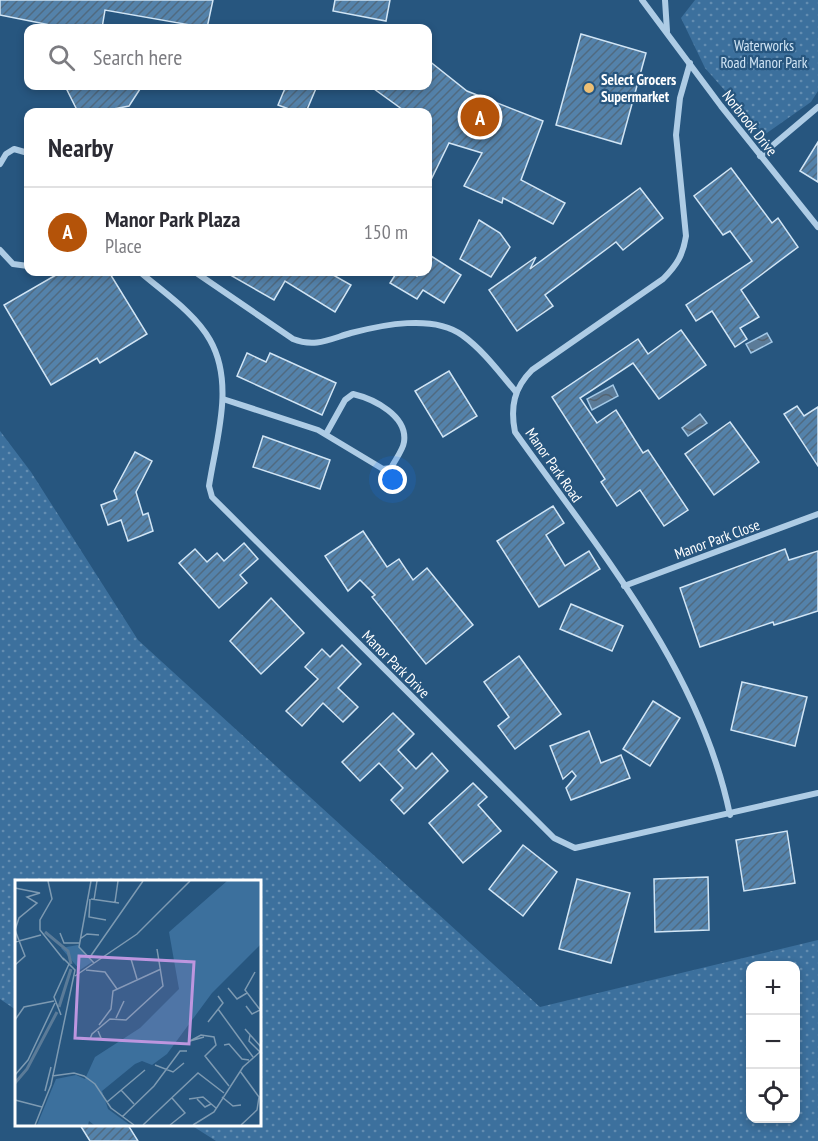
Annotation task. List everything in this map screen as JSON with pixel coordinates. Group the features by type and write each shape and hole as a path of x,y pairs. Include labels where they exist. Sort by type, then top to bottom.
{"street":[{"name":"Norbrook Drive","path":"642,0 760,156 818,227"},
{"path":"665,0 667,31"},
{"path":"201,276 305,344 319,344 378,327 410,324 445,328 461,334 485,356 516,392 522,380 532,370 663,279 680,259 686,236 676,135 680,99 690,63"},
{"path":"760,156 817,111"},
{"path":"0,164 6,154 14,149 24,152"},
{"path":"0,250 13,264 24,265"},
{"name":"Manor Park Drive","path":"145,276 195,320 211,340 221,372 223,399 209,486 212,497 554,838 575,848 730,815 818,793"},
{"name":"Manor Park Road","path":"516,392 512,405 515,432 624,586 675,668 708,736 722,774 730,815"},
{"path":"223,399 326,434 383,469 391,468 404,443 403,427 396,418 365,397 353,394 345,400 326,434"},
{"name":"Manor Park Close","path":"624,586 818,514"}],"green space":[{"name":"Waterworks Road Manor Park","path":"695,0 818,0 818,91 811,102 764,135 705,68 681,18"},
{"path":"0,431 31,472 138,640 540,1007 818,940 818,1141 216,1141 193,1126 261,1126 261,880 15,880 15,1009 0,999"}],"water":[{"path":"767,333 772,342 751,353 746,344"},
{"path":"613,385 618,396 592,410 587,399"},
{"path":"700,414 707,423 688,436 682,428"}],"building":[{"path":"0,0 213,0 208,24 184,24 105,10 103,24 45,24 0,15"},
{"path":"335,0 390,0 386,21 333,11"},
{"path":"581,34 646,53 621,144 556,125"},
{"path":"432,63 467,91 543,121 521,180 565,203 553,224 503,198 502,203 464,186 482,153 449,143 432,178 432,108 400,108 376,90 432,90"},
{"path":"67,90 139,90 129,106 76,108"},
{"path":"284,90 315,90 308,108 286,108 278,105"},
{"path":"818,142 818,182 800,171"},
{"path":"731,168 772,223 778,218 798,247 741,290 759,317 740,328 747,339 735,347 712,311 696,321 686,305 752,261 730,231 723,235 694,196"},
{"path":"640,188 663,218 623,250 616,242 545,295 553,306 517,331 489,290 536,257 530,269"},
{"path":"479,220 500,233 510,247 491,277 460,259"},
{"path":"432,257 461,275 444,303 423,290 417,299 390,283 394,276 432,276"},
{"path":"54,276 111,276 147,334 100,363 97,358 51,385 4,305"},
{"path":"232,276 335,276 351,285 335,312 285,281 274,300"},
{"path":"681,330 706,365 659,399 633,363 580,398 597,423 616,410 643,453 648,450 688,510 664,526 640,490 617,506 601,482 605,479 552,397 638,339 648,354"},
{"path":"247,353 266,362 270,353 336,383 322,415 237,376"},
{"path":"449,371 477,416 443,437 415,391"},
{"path":"797,406 804,416 818,407 818,466 784,414"},
{"path":"730,422 759,462 714,495 685,454"},
{"path":"263,436 330,460 320,489 253,467"},
{"path":"135,452 152,461 136,492 143,515 148,513 153,531 128,541 121,520 108,525 101,505 117,499 114,491"},
{"path":"553,506 564,523 546,535 565,566 589,551 600,569 539,607 497,541"},
{"path":"363,531 387,567 399,559 413,580 427,568 473,625 426,664 372,597 375,595 360,580 348,591 325,556"},
{"path":"244,543 258,559 240,575 247,583 219,608 179,563 195,549 207,562 217,553 224,561"},
{"path":"785,549 789,560 818,551 818,611 774,625 773,622 700,647 680,588"},
{"path":"271,598 304,633 261,674 230,641"},
{"path":"571,604 623,626 612,651 560,629"},
{"path":"342,645 361,664 338,688 358,707 343,722 323,703 302,726 286,711 318,679 305,667 322,649 330,657"},
{"path":"519,656 561,714 515,749 498,726 509,717 484,682"},
{"path":"742,682 807,697 795,746 731,730"},
{"path":"653,701 680,718 650,766 623,749"},
{"path":"393,713 414,734 398,750 416,769 432,753 448,771 404,814 391,800 403,788 379,763 360,781 342,762"},
{"path":"589,731 601,763 621,755 630,778 571,800 566,788 576,776 572,771 563,779 550,746"},
{"path":"473,783 487,797 478,805 501,831 463,863 429,823"},
{"path":"787,831 795,883 744,891 736,840"},
{"path":"523,845 557,872 523,916 489,889"},
{"path":"708,877 709,930 655,932 654,879"},
{"path":"577,879 630,893 611,963 559,949"},
{"path":"81,1126 129,1126 138,1141 90,1141"}],"place":[{"name":"Select Grocers Supermarket","path":"589,88"},
{"name":"Manor Park Plaza","path":"480,117"}]}
